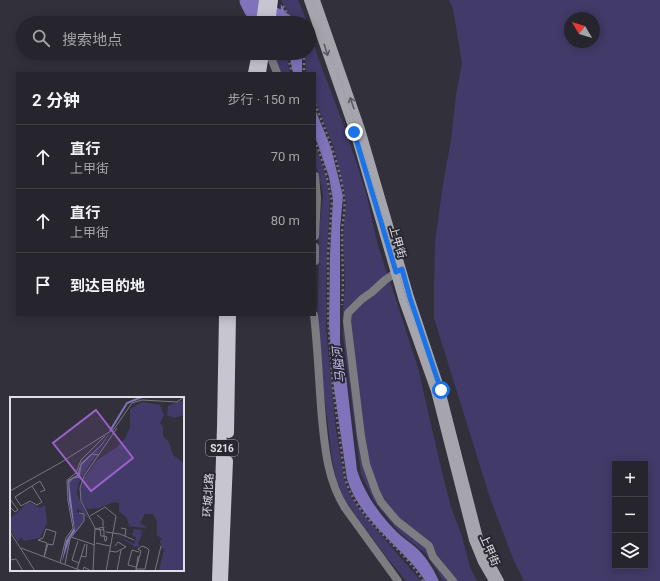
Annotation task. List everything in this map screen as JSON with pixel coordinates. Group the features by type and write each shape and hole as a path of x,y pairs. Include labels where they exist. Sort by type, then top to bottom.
{"main road":[{"path":"262,16 264,0"},
{"path":"272,16 277,1"},
{"path":"253,72 256,60"},
{"path":"261,72 263,60"},
{"name":"环城北路","path":"217,581 224,316"},
{"name":"环城北路","path":"223,581 229,427 231,316"}],"street":[{"name":"上甲街","path":"308,0 314,16"},
{"name":"上甲街","path":"316,0 361,129 399,271 403,301 434,391 473,540 482,562 493,581"},
{"name":"上甲街","path":"316,23 354,132 399,271 410,298 441,390 479,538 500,581"},
{"path":"272,60 277,72"},
{"path":"316,187 316,217"},
{"path":"399,271 348,313 347,321 364,457 381,502 397,521 429,546 433,557 453,581"},
{"path":"314,316 324,439 332,480 339,499 398,581"}],"path":[{"path":"277,1 287,16"},
{"path":"289,60 292,72"},
{"path":"304,60 304,72"},
{"path":"235,459 236,436"}],"shaded area":[{"path":"281,0 298,0 305,16 290,16"},
{"path":"449,0 660,0 660,581 524,581 514,561 490,498 434,318 435,242 462,63 453,9"},
{"path":"316,50 347,134 366,193 378,246 387,273 387,275 345,319 374,494 426,547 451,581 443,581 425,553 399,532 374,501 361,474 343,336 345,284 343,237 346,200 334,148 316,103 316,72 306,72 305,60 316,60"},
{"path":"275,60 287,60 290,72 281,72"},
{"path":"316,147 326,176 330,199 326,273 326,327 336,430 344,478 347,489 353,500 368,520 421,581 406,581 346,502 337,482 332,459 320,360 318,312 319,231 323,195 316,168"},
{"path":"390,281 418,368 451,507 462,536 470,567 477,581 455,581 435,556 398,519 381,496 367,464 349,316 351,312"}],"water":[{"path":"281,4 287,16 280,16"},
{"path":"290,60 302,60 302,72 293,72"},
{"path":"316,111 331,148 343,196 340,229 340,343 346,376 357,470 367,494 376,508 395,531 422,553 439,581 425,581 412,564 382,533 361,508 347,479 334,388 329,325 330,253 333,200 329,177 316,139"}],"waterway":[{"name":"马隘河","path":"251,0 255,8 269,16"}],"route":[{"path":"354,132 373,191 396,272 402,269 410,298 441,390"}]}
